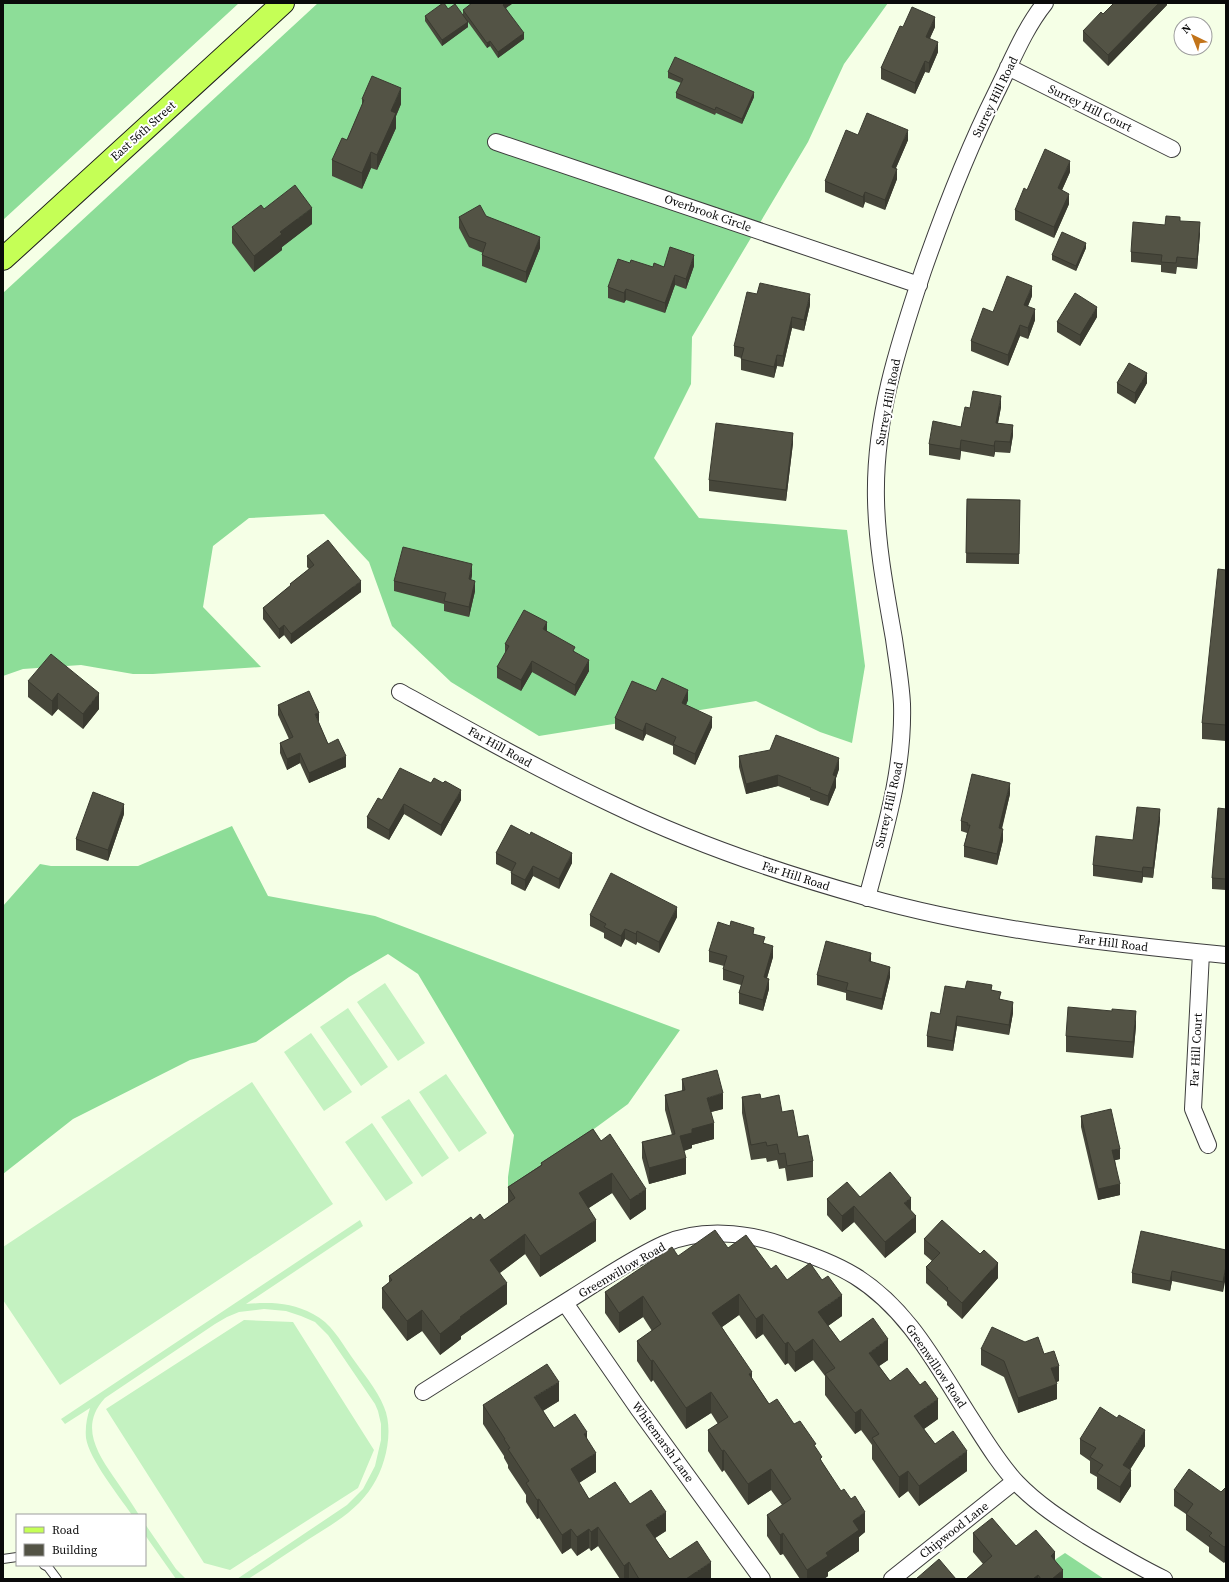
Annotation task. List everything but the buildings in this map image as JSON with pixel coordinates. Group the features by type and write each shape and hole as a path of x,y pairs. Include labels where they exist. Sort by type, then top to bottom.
{"main road":[{"name":"East 56th Street","path":"3,260 283,3"}],"street":[{"name":"Surrey Hill Road","path":"867,898 898,776 902,740 902,703 898,667 881,564 878,536 876,498 878,452 882,415 890,378 944,211 963,165 1008,67 1033,21 1045,3"},
{"name":"Surrey Hill Court","path":"1008,67 1172,149"},
{"name":"Overbrook Circle","path":"496,142 919,285"},
{"name":"Far Hill Road","path":"400,692 510,754 616,806 680,834 753,862 867,898 910,908 1022,930 1106,943 1226,955"},
{"name":"Far Hill Court","path":"1201,952 1193,1109 1208,1145"},
{"name":"Greenwillow Road","path":"423,1392 615,1271 665,1244 693,1236 722,1234 752,1237 770,1241 819,1259 846,1271 884,1297 904,1318 921,1340 996,1456 1015,1481 1061,1520 1124,1558 1164,1579"},
{"name":"Whitemarsh Lane","path":"565,1303 637,1407 762,1579"},
{"name":"Chipwood Lane","path":"892,1579 1015,1481"}],"lane":[{"path":"5,1556 16,1557"},
{"path":"46,1566 57,1579"}],"green space":[{"path":"3,3 239,3 3,220"},
{"path":"318,3 888,3 844,64 808,142 692,337 691,384 654,458 699,518 847,530 865,666 852,743 820,732 756,701 539,736 451,682 392,626 369,562 324,514 249,518 213,546 203,607 261,667 133,674 81,665 23,669 3,676 3,293"},
{"path":"232,826 268,896 375,916 680,1030 628,1104 508,1192 508,1177 514,1135 418,974 388,954 349,977 256,1042 190,1060 73,1119 3,1174 3,906 40,864 51,866 138,866"},
{"path":"385,983 425,1043 398,1061 357,1002"},
{"path":"348,1008 388,1067 361,1086 320,1027"},
{"path":"311,1033 352,1092 324,1111 284,1052"},
{"path":"446,1074 487,1133 459,1152 419,1092"},
{"path":"252,1082 333,1204 60,1385 3,1300 3,1247"},
{"path":"409,1099 449,1158 422,1177 381,1117"},
{"path":"372,1123 413,1183 386,1201 345,1142"},
{"path":"360,1220 363,1226 246,1304 272,1303 288,1305 305,1310 325,1322 335,1332 373,1387 384,1407 387,1416 388,1437 385,1458 378,1477 360,1502 327,1528 248,1579 237,1579 347,1505 363,1489 375,1466 381,1440 381,1424 375,1404 328,1335 315,1322 301,1316 286,1311 264,1309 239,1312 227,1317 105,1398 97,1408 93,1418 93,1438 101,1457 138,1514 131,1514 98,1467 88,1447 86,1438 86,1422 90,1408 65,1424 61,1419"},
{"path":"244,1320 293,1322 374,1450 358,1488 230,1570 204,1563 106,1409"},
{"path":"146,1525 176,1569 186,1579 176,1579 146,1536"},
{"path":"1065,1553 1104,1579 1026,1579"}]}
